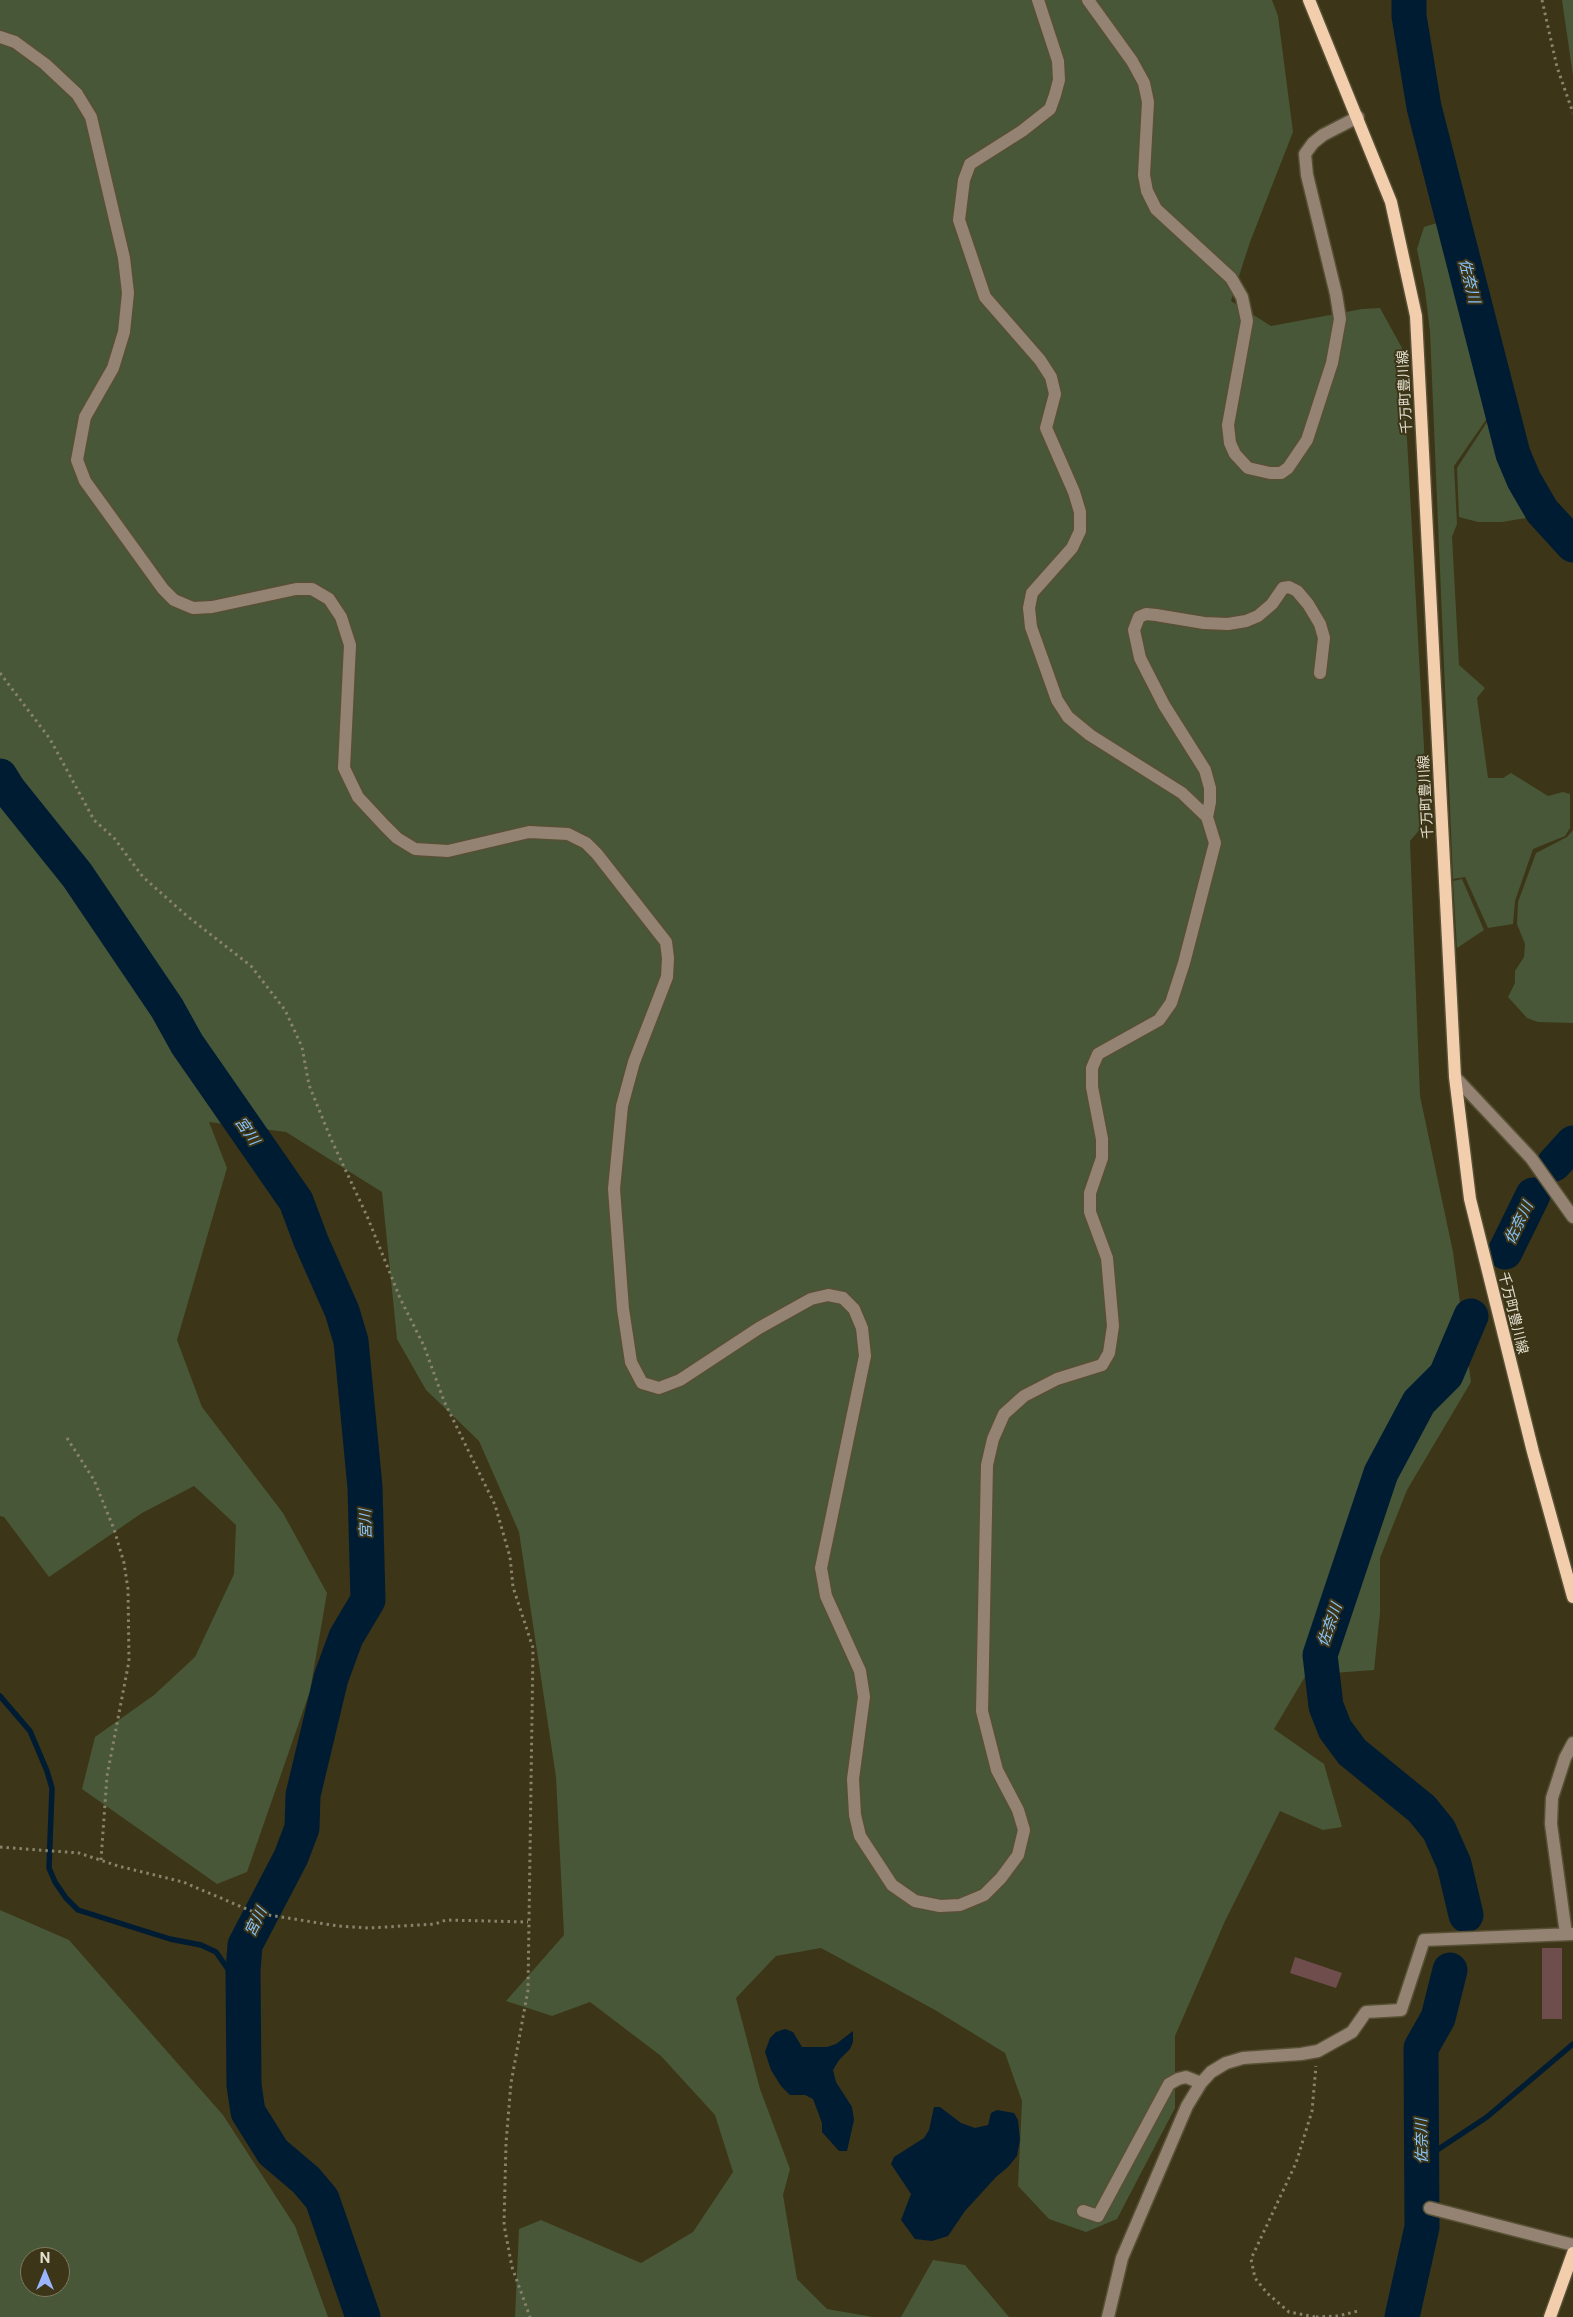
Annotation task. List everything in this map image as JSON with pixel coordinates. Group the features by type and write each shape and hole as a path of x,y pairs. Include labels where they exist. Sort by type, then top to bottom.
{"main road":[{"name":"千万町豊川線","path":"1309,0 1391,202 1416,316 1455,1077 1470,1199 1533,1452 1573,1597"},
{"path":"1550,2317 1573,2253"}],"street":[{"path":"0,37 15,42 45,64 78,94 91,117 124,258 128,293 124,332 113,368 85,417 78,460 85,480 163,589 174,600 193,608 212,607 296,589 312,589 329,600 341,617 350,646 344,768 358,797 385,826 397,838 414,849 448,851 529,832 568,834 586,843 597,854 666,942 668,958 667,977 634,1062 622,1106 614,1189 623,1308 631,1362 642,1383 659,1388 680,1380 758,1328 811,1300 828,1295 843,1298 854,1309 862,1328 865,1356 821,1568 826,1596 860,1671 864,1697 852,1779 856,1815 860,1836 892,1885 915,1901 940,1906 960,1905 984,1895 1001,1878 1018,1855 1024,1830 1018,1810 997,1770 982,1711 987,1465 993,1440 1004,1414 1024,1396 1057,1379 1102,1365 1109,1353 1113,1326 1107,1258 1090,1212 1090,1194 1102,1158 1102,1139 1092,1087 1092,1068 1098,1054 1159,1020 1171,1003 1184,963 1215,844 1212,828 1207,817 1182,793 1090,735 1068,717 1057,700 1031,627 1029,608 1032,593 1072,548 1080,531 1080,512 1074,492 1046,428 1055,394 1051,376 1040,360 985,297 959,220 964,180 970,164 1022,131 1050,108 1056,95 1059,80 1058,61 1038,0"},
{"path":"1088,0 1132,61 1144,83 1148,102 1144,175 1146,192 1156,209 1231,278 1242,297 1247,321 1228,426 1230,443 1236,454 1248,468 1270,473 1281,473 1288,468 1307,440 1332,363 1340,320 1339,311 1307,175 1305,154 1313,142 1322,135 1358,117"},
{"path":"1207,817 1210,788 1204,770 1164,705 1140,658 1134,630 1138,617 1146,614 1156,615 1204,624 1228,624 1246,621 1258,616 1272,604 1283,588 1289,587 1297,591 1308,604 1320,624 1324,638 1320,673"},
{"path":"1455,1077 1531,1158 1573,1217"},
{"path":"1108,2317 1122,2258 1187,2106 1201,2083 1212,2072 1226,2063 1243,2058 1318,2051 1352,2032 1366,2012 1400,2010 1424,1940 1570,1934 1551,1824 1552,1798 1562,1765 1573,1742"},
{"path":"1083,2211 1098,2216 1169,2084 1186,2077 1201,2083"},
{"path":"1430,2208 1573,2245"}],"path":[{"path":"1542,0 1557,67 1573,114"},
{"path":"0,673 50,740 94,820 114,838 143,876 187,916 250,966 290,1018 302,1047 309,1085 331,1139 367,1216 400,1298 424,1346 444,1401 495,1505 510,1557 513,1587 533,1648 528,1990 512,2083 506,2143 504,2225 512,2267 530,2317"},
{"path":"67,1438 94,1480 114,1529 124,1563 128,1588 129,1662 107,1776 101,1860"},
{"path":"0,1848 79,1853 183,1882 256,1913 338,1926 369,1928 435,1924 446,1920 528,1922"},
{"path":"1318,2051 1312,2111 1296,2163 1251,2259 1255,2278 1267,2293 1289,2312 1315,2317 1338,2316 1358,2311"}],"green space":[{"path":"0,0 1272,0 1278,16 1293,132 1250,242 1231,301 1271,326 1362,309 1380,308 1402,348 1428,820 1410,841 1420,1096 1453,1252 1471,1382 1407,1490 1380,1558 1380,1613 1374,1670 1306,1675 1274,1729 1324,1764 1342,1827 1323,1830 1280,1811 1225,1921 1175,2036 1175,2108 1117,2219 1086,2232 1049,2219 1018,2186 1022,2101 1005,2053 935,2010 821,1948 776,1956 736,1998 760,2089 790,2169 783,2195 797,2279 827,2309 873,2317 515,2317 519,2229 541,2220 641,2263 693,2232 733,2172 715,2115 661,2056 590,2002 552,2016 506,2001 564,1935 556,1777 519,1532 479,1441 426,1390 397,1339 382,1192 286,1132 209,1122 227,1168 177,1340 202,1407 283,1513 327,1593 310,1691 247,1872 217,1884 82,1789 95,1737 154,1695 195,1657 234,1574 236,1525 194,1486 142,1513 49,1577 4,1517 0,1516"},
{"path":"1562,0 1573,0 1573,76"},
{"path":"1437,223 1445,224 1488,417 1454,466 1457,524 1452,537 1459,665 1485,688 1477,698 1488,778 1503,778 1511,773 1548,796 1563,792 1570,794 1570,828 1565,836 1533,849 1515,901 1513,924 1488,928 1465,877 1453,879 1430,332 1425,290 1417,249 1424,227"},
{"path":"1489,419 1506,472 1532,517 1502,522 1478,522 1459,517 1457,468"},
{"path":"1573,830 1573,1023 1538,1022 1527,1018 1508,997 1515,983 1515,971 1524,957 1525,944 1517,924 1518,902 1536,853 1567,837"},
{"path":"1462,879 1484,930 1457,948 1453,881"},
{"path":"0,1910 69,1940 223,2115 295,2226 328,2317 0,2317"},
{"path":"933,2260 965,2265 1009,2317 901,2317"}],"water":[{"path":"785,2029 793,2032 802,2047 827,2047 836,2044 853,2031 853,2042 850,2049 839,2060 833,2070 836,2082 852,2107 854,2120 847,2151 839,2151 822,2132 822,2123 813,2099 805,2095 790,2095 781,2086 771,2070 765,2052 770,2038 776,2032"},
{"path":"934,2107 940,2107 961,2123 975,2128 988,2125 991,2113 997,2110 1014,2113 1018,2120 1020,2140 1017,2156 965,2211 948,2236 932,2241 915,2239 901,2220 911,2194 891,2164 894,2157 924,2138 929,2130"}],"building":[{"path":"1542,1948 1562,1948 1562,2019 1542,2019"},
{"path":"1295,1957 1342,1973 1336,1988 1290,1973"}],"waterway":[{"name":"佐奈川","path":"1409,0 1409,16 1424,107 1513,454 1524,480 1542,511 1573,545"},
{"name":"宮川","path":"0,776 8,789 77,875 167,1008 187,1044 296,1201 311,1241 342,1311 351,1341 365,1487 368,1600 346,1637 331,1678 303,1795 302,1828 291,1857 245,1945 243,1971 244,2085 248,2112 273,2152 306,2180 322,2199 363,2317"},
{"name":"佐奈川","path":"1554,1164 1573,1143"},
{"name":"佐奈川","path":"1505,1252 1533,1195"},
{"name":"佐奈川","path":"1466,1915 1454,1864 1439,1830 1422,1809 1352,1752 1335,1729 1326,1706 1320,1655 1381,1473 1419,1402 1446,1375 1471,1316"},
{"path":"0,1696 30,1731 47,1771 52,1788 49,1868 55,1882 66,1898 78,1910 170,1939 201,1945 216,1952 244,1992"},
{"name":"佐奈川","path":"1402,2317 1422,2227 1421,2048 1438,2018 1450,1970"},
{"path":"1422,2160 1487,2117 1573,2044"}]}
